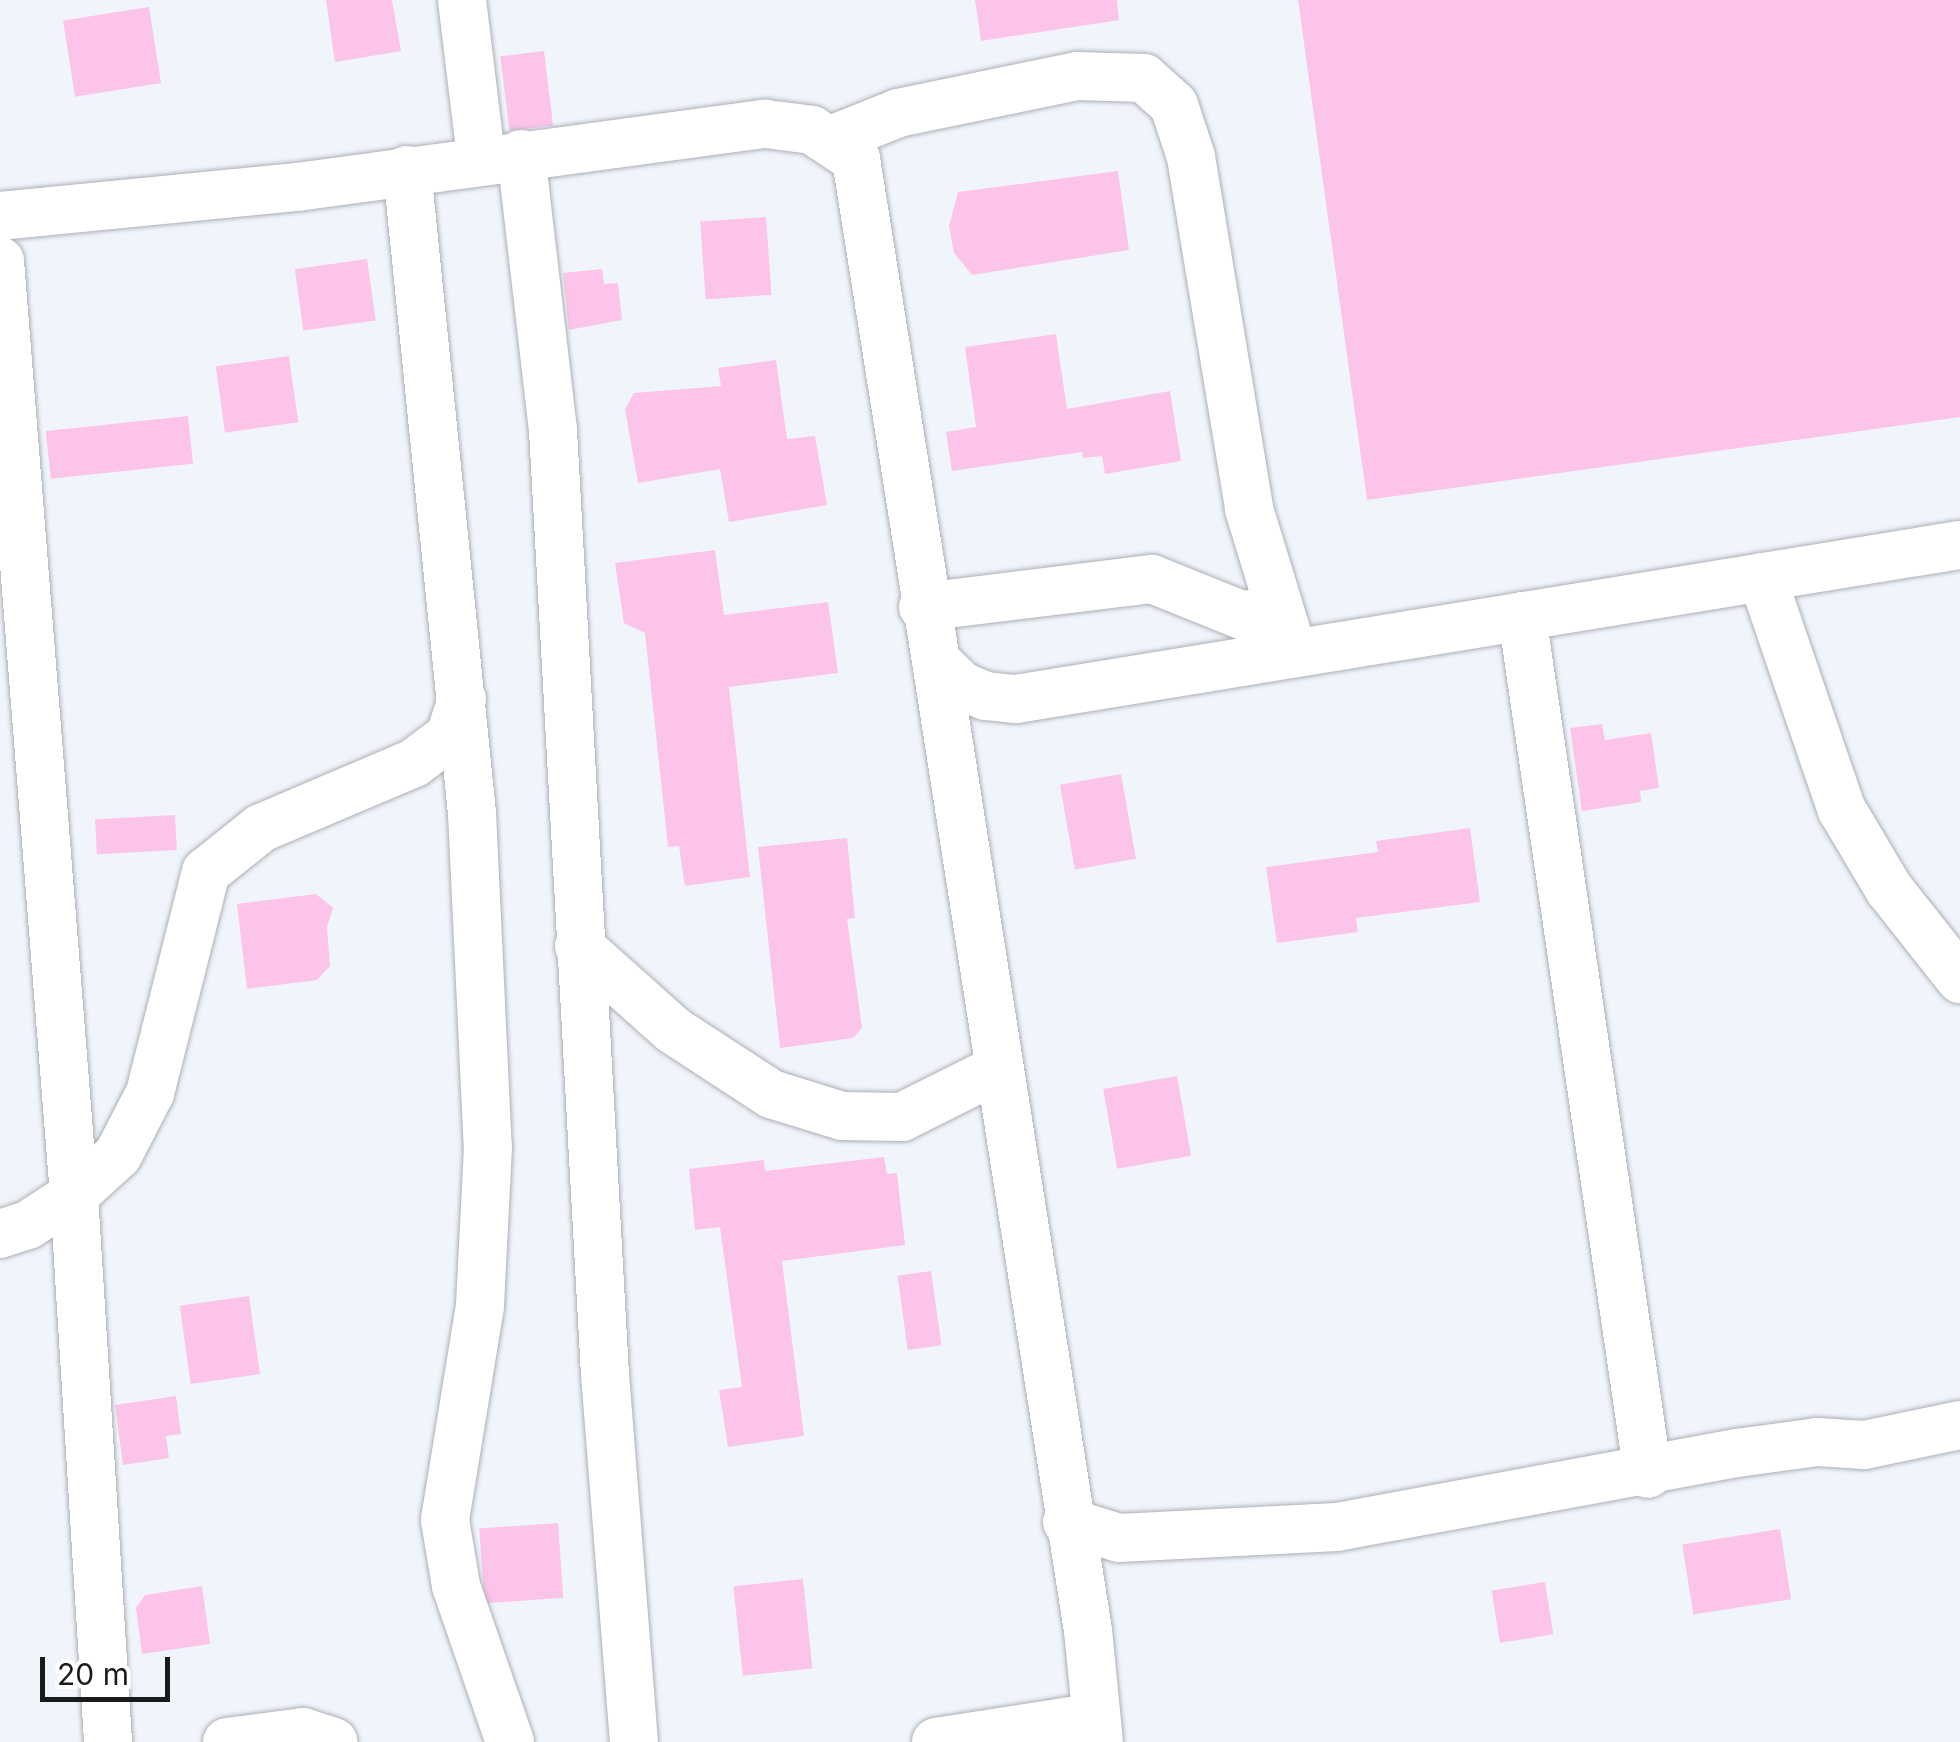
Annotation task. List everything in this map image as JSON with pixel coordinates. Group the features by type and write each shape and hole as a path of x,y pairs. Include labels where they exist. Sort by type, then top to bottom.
{"street":[{"path":"462,0 501,156 554,430 579,946 634,1742"},
{"path":"831,140 898,113 1077,76 1144,78 1174,105 1192,157 1249,509 1293,653"},
{"path":"0,216 766,124 800,127 831,140 856,159 1067,1522 1088,1630 1097,1730 1000,1727 936,1742"},
{"path":"407,170 462,699 488,1147 480,1306 444,1520 456,1586 506,1740"},
{"path":"0,261 74,1195 107,1731 150,1742"},
{"path":"936,661 962,686 1016,699 1960,545"},
{"path":"1762,577 1842,810 1889,888 1960,978"},
{"path":"923,607 1152,580 1244,616 1278,607"},
{"path":"1522,616 1648,1474"},
{"path":"0,1234 28,1225 74,1195 118,1155 150,1093 206,872 260,828 414,763 450,736 462,699"},
{"path":"579,946 673,1030 771,1094 824,1110 902,1117 998,1068"},
{"path":"1067,1522 1119,1538 1337,1527 1648,1474 1737,1453 1817,1442 1864,1445 1960,1426"},
{"path":"227,1742 303,1732 333,1742"}],"building":[{"path":"326,0 392,0 401,51 335,62"},
{"path":"975,0 1117,0 1119,20 981,41"},
{"path":"1298,0 1960,0 1960,417 1367,500"},
{"path":"149,7 161,83 75,97 63,21"},
{"path":"544,51 553,125 509,131 500,56"},
{"path":"1118,171 1129,250 972,275 954,253 949,226 958,192"},
{"path":"766,217 771,295 706,299 700,222"},
{"path":"367,259 376,320 303,331 295,269"},
{"path":"602,269 604,284 618,283 622,320 569,330 563,273"},
{"path":"1056,334 1067,409 1170,391 1181,461 1105,474 1102,456 1083,458 1082,452 952,471 946,432 976,427 965,347"},
{"path":"289,356 298,422 225,433 216,366"},
{"path":"776,360 787,439 815,436 827,505 729,522 720,469 638,483 625,409 634,393 721,386 718,368"},
{"path":"188,416 193,464 51,479 46,431"},
{"path":"715,550 724,615 828,602 838,673 729,687 750,877 685,886 679,846 668,847 645,633 624,623 615,563"},
{"path":"1602,724 1605,740 1651,733 1659,788 1640,791 1641,802 1582,811 1570,728"},
{"path":"1121,774 1136,859 1075,869 1060,785"},
{"path":"175,815 177,850 97,854 95,819"},
{"path":"1470,828 1480,902 1356,918 1358,932 1277,943 1266,867 1378,852 1376,841"},
{"path":"847,838 855,918 847,919 862,1028 853,1038 780,1048 758,847"},
{"path":"316,894 333,908 327,927 330,966 317,980 247,989 237,904"},
{"path":"1177,1076 1191,1156 1117,1169 1103,1089"},
{"path":"884,1157 887,1174 897,1173 905,1245 782,1261 804,1436 728,1447 719,1390 742,1387 720,1227 695,1230 689,1169 764,1160 765,1171"},
{"path":"931,1271 941,1345 908,1350 897,1276"},
{"path":"249,1296 260,1374 191,1384 180,1306"},
{"path":"176,1396 181,1434 166,1436 169,1458 123,1465 115,1405"},
{"path":"558,1523 563,1598 484,1603 479,1529"},
{"path":"1780,1529 1791,1599 1693,1615 1682,1544"},
{"path":"803,1579 812,1669 743,1676 733,1586"},
{"path":"1545,1582 1553,1634 1500,1643 1492,1590"},
{"path":"202,1586 210,1644 142,1654 136,1608 145,1595"}]}
